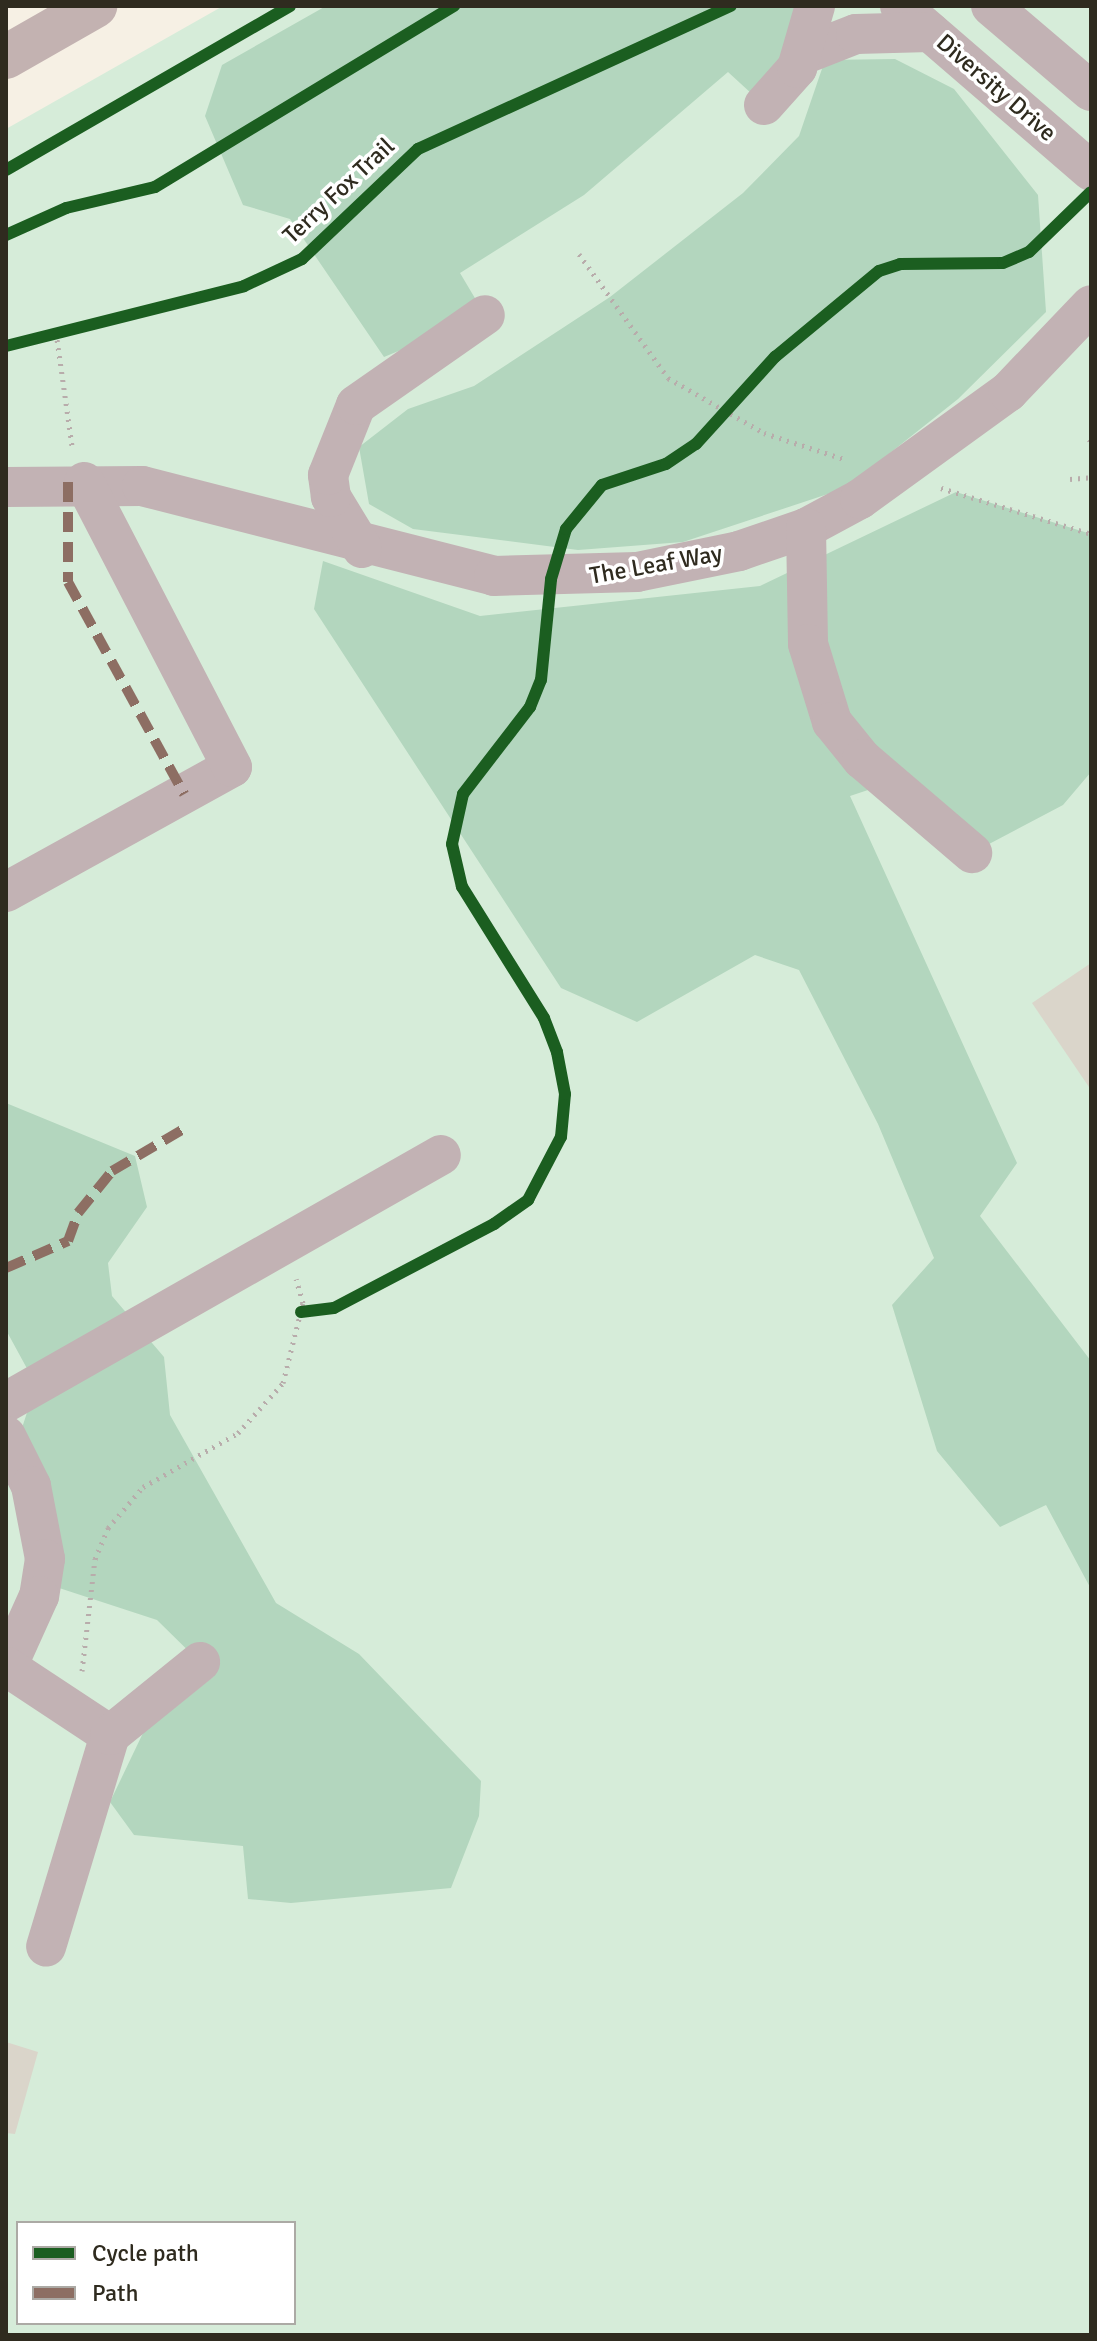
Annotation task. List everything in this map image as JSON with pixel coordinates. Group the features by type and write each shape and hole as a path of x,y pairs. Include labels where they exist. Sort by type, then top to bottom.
{"main road":[{"path":"9,49 95,6"}],"street":[{"path":"764,105 802,55 815,6"},
{"name":"Diversity Drive","path":"900,6 1091,171"},
{"path":"991,6 1091,91"},
{"path":"802,55 856,34 930,32"},
{"name":"The Leaf Way","path":"6,487 76,482 142,486 362,548 494,576 591,578 739,551 806,528 897,477 1008,392 1091,305"},
{"path":"362,548 331,497 328,475 356,405 485,315"},
{"path":"6,892 232,767 76,482"},
{"path":"806,528 808,644 832,722 862,759 972,853"},
{"path":"6,1402 292,1236 441,1155"},
{"path":"6,1436 31,1486 45,1559 39,1596 7,1668 110,1735"},
{"path":"46,1947 110,1735 200,1662"}],"path":[{"path":"579,254 668,378 727,413 897,477 1090,532"},
{"path":"41,336 71,328"},
{"path":"56,332 75,428 76,482"},
{"path":"716,424 741,396"},
{"path":"1070,479 1091,477"},
{"path":"65,1706 87,1662 95,1559 108,1528 143,1487 238,1433 283,1383 301,1312 292,1236"},
{"path":"301,1312 323,1309"}],"green space":[{"path":"223,6 1091,6 1091,2335 6,2335 6,129"},
{"path":"326,6 815,6 764,105 728,72 584,195 460,273 485,315 384,357 290,219 243,205 205,116 222,65"},
{"path":"895,59 954,89 1038,195 1046,312 958,399 846,488 683,542 578,550 413,529 369,504 359,447 408,409 474,386 610,297 743,193 799,136 825,60"},
{"path":"956,492 1091,534 1091,772 1063,805 972,853 889,783 850,796 1017,1163 980,1216 1091,1361 1091,1589 1046,1505 1000,1527 937,1451 892,1305 934,1258 878,1124 799,970 755,955 637,1022 561,988 314,609 323,561 480,616 760,586"},
{"path":"6,1103 135,1156 147,1207 108,1263 112,1296 164,1357 170,1415 276,1603 359,1654 481,1781 479,1816 451,1888 291,1903 248,1899 243,1846 134,1835 110,1802 143,1733 214,1676 157,1620 53,1586 20,1434 36,1385 6,1330"}],"building":[{"path":"1091,963 1091,1090 1032,1003"},
{"path":"6,2042 38,2052 15,2134 6,2133"}],"marked path":[{"path":"68,482 68,582 184,794"},
{"path":"6,1268 68,1241 78,1213 112,1171 182,1130"}],"cycle path":[{"path":"6,170 290,6"},
{"path":"6,235 66,208 155,187 454,6"},
{"name":"Terry Fox Trail","path":"6,346 244,286 302,259 418,149 731,6"},
{"path":"301,1312 334,1308 494,1224 528,1200 561,1137 565,1094 557,1052 544,1018 462,887 452,844 463,794 530,707 541,680 551,579 566,529 602,485 666,464 696,444 775,357 879,271 900,264 1003,263 1029,252 1091,192"}]}
